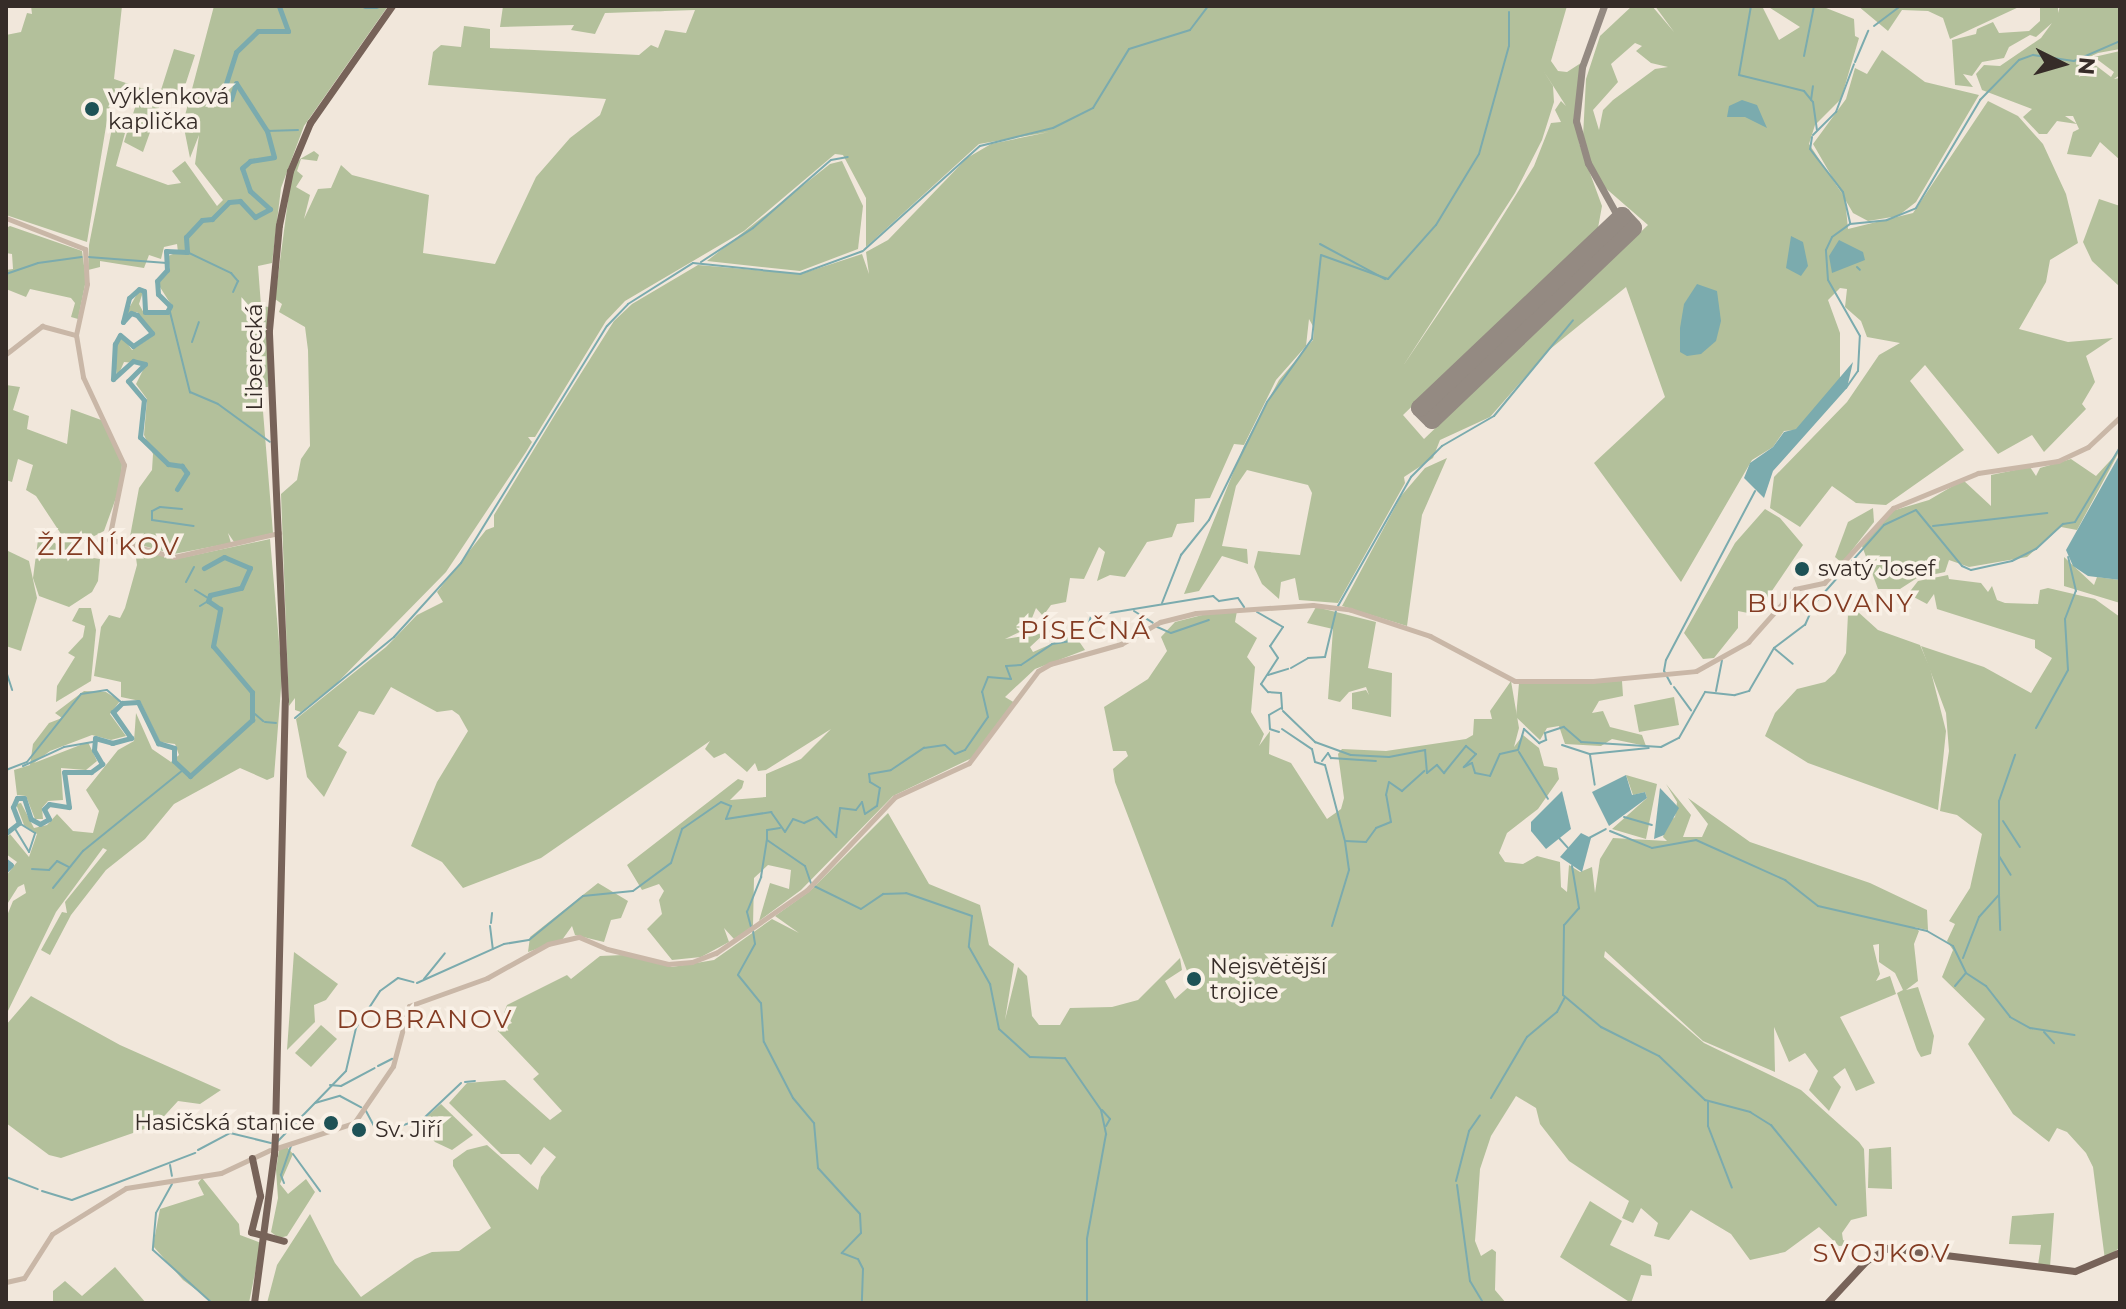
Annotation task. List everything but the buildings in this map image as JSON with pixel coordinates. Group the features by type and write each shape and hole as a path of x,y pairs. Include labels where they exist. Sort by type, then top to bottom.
{"main road":[{"name":"Liberecká","path":"254,1303 265,1238 274,1151 285,734 269,330 279,225 286,183 310,123 392,6"},
{"path":"252,1158 260,1196 251,1230 265,1238 284,1241"},
{"path":"1827,1303 1866,1261 1886,1249 2072,1271 2095,1267 2120,1252"}],"street":[{"path":"6,218 85,249 87,284 76,335 83,377 124,465 107,537 158,555 191,555 279,533"},
{"path":"6,354 42,326 76,335"},
{"path":"6,1282 24,1278 52,1234 126,1188 221,1173 252,1158 354,1123 393,1066 409,1006 487,978 548,944 579,937 668,964 705,959 807,890 895,797 969,763 1044,667 1121,644 1160,622 1244,606 1351,610 1430,636 1515,681 1593,681 1711,666 1748,642 1787,595 1824,583 1893,508 1978,473 2058,461 2088,447 2120,417"}],"green space":[{"path":"31,6 122,6 114,79 141,88 161,90 174,49 195,55 182,95 165,90 143,152 124,142 140,92 118,98 109,108 87,242 6,215 6,35 21,32 27,13 32,14"},
{"path":"214,6 388,6 304,126 281,188 272,263 258,266 261,306 269,307 268,387 261,387 273,533 234,542 228,533 231,543 174,554 129,542 139,488 152,470 153,454 144,435 147,399 136,384 146,364 124,362 117,378 114,349 122,336 132,350 154,335 137,312 123,319 138,292 143,292 139,304 145,315 170,313 172,306 158,284 170,270 168,256 178,252 177,244 164,247 161,259 149,255 144,268 100,261 100,267 88,270 89,245 112,128 125,133 116,166 168,185 181,183 172,171 185,161 217,206 223,200 195,164 199,135 190,158 183,123"},
{"path":"503,6 1567,6 1551,61 1558,71 1567,72 1584,61 1577,121 1579,143 1602,206 1598,228 1403,415 1424,439 1648,225 1594,178 1583,137 1586,79 1600,36 1632,6 1652,6 1674,32 1655,6 1762,6 1779,40 1800,27 1767,6 1821,6 1854,19 1855,36 1859,38 1841,99 1815,125 1809,144 1845,198 1848,229 1913,213 1988,101 2018,116 2043,144 2066,194 2078,243 2050,260 2046,282 2019,329 2068,342 2113,338 2086,356 2095,382 2082,404 2086,409 2044,452 2032,435 1998,454 1925,365 1910,381 1964,450 1886,505 1856,503 1832,486 1800,527 1770,508 1774,477 1847,402 1879,355 1900,343 1867,337 1861,321 1845,307 1847,289 1840,288 1828,300 1840,333 1840,382 1796,430 1784,431 1773,447 1752,460 1681,582 1594,463 1665,397 1626,287 1549,350 1490,417 1440,440 1433,458 1404,477 1405,483 1338,603 1299,600 1295,578 1281,582 1279,599 1262,584 1254,567 1258,551 1300,555 1312,493 1308,485 1247,470 1236,486 1222,546 1247,549 1248,564 1222,556 1199,591 1184,594 1244,446 1279,380 1313,340 1314,328 1309,319 1306,346 1276,380 1244,445 1234,444 1210,498 1195,499 1194,522 1177,524 1172,537 1147,542 1125,577 1110,575 1097,581 1105,552 1099,547 1084,579 1070,578 1066,602 1051,605 1043,616 1036,608 1028,628 1005,639 1045,633 1030,647 1033,652 1074,634 1085,650 1035,669 1005,697 1015,703 972,758 893,796 801,890 759,921 770,883 789,889 791,870 768,865 754,878 753,926 734,939 724,928 729,942 701,957 672,960 647,929 662,914 659,900 664,891 659,884 642,890 627,865 738,779 744,781 742,788 730,800 766,797 766,774 801,759 831,729 766,770 758,771 755,763 747,772 725,753 714,758 705,749 710,741 541,858 463,888 442,862 411,846 437,782 468,731 459,715 452,710 437,712 391,687 374,715 359,711 338,746 347,752 324,797 307,777 296,719 386,647 417,615 443,602 437,592 486,530 494,527 494,515 556,413 614,321 632,304 698,265 801,274 862,254 869,274 866,252 888,240 967,158 991,144 1049,132 979,144 866,247 866,198 843,155 835,154 744,231 625,301 606,321 535,437 528,437 532,442 526,452 446,572 336,684 301,712 295,710 295,698 289,706 281,494 297,480 301,459 310,446 308,350 305,327 279,312 282,304 275,299 292,170 300,159 314,151 319,155 317,161 301,159 297,171 303,176 296,187 310,195 304,219 318,189 331,188 341,165 352,175 429,195 423,253 495,264 536,177 570,138 600,115 606,99 428,85 433,52 441,45 461,47 464,26 490,29 490,48 639,55 651,45 658,48 665,30 686,33 695,10 605,13 595,34 571,30 574,25 500,27","holes":["1635,43 1642,46 1636,51 1651,63 1668,67 1655,69 1613,100 1603,110 1599,130 1593,110 1618,82 1611,64","1543,70 1566,106 1561,101 1555,110 1561,122 1551,123 1534,166 1403,366 1515,193 1542,140 1554,102 1553,86"]},
{"path":"1858,6 2021,6 1950,39 1943,18 1928,11 1902,10 1888,31"},
{"path":"2040,6 2058,6 2058,13 2060,6 2120,6 2120,49 2098,53 2081,61 2090,61 2111,77 2114,72 2094,57 2120,51 2120,75 2114,79 2120,78 2120,160 2100,142 2091,157 2067,154 2073,132 2079,129 2077,124 2057,121 2047,134 2039,134 2023,117 2032,109 1982,90 1976,74 1984,65 2000,66 2041,38 2052,23 2036,37 2030,35 2009,47 2004,58 1982,62 1972,76 1963,74 1973,87 1955,85 1952,40 1976,34 1977,29 1993,22 1999,33 2029,31 2040,21"},
{"path":"1882,50 1925,82 1979,95 1916,202 1898,216 1868,221 1853,213 1813,144 1846,99 1855,68 1867,74"},
{"path":"842,161 863,206 858,249 800,271 707,261 830,164"},
{"path":"2099,199 2120,206 2120,287 2092,261 2083,242"},
{"path":"10,226 82,251 86,280 78,319 71,317 75,303 71,298 30,289 26,297 6,289 6,270 13,269 12,254 6,253 6,228"},
{"path":"6,385 20,387 13,410 29,416 27,429 67,444 71,409 104,421 122,463 121,484 104,531 73,547 73,555 100,559 98,581 92,592 69,607 39,596 33,578 39,532 59,546 61,534 36,496 26,490 33,465 18,459 12,482 6,480"},
{"path":"2120,450 2077,530 2061,527 2027,557 1969,567 1949,560 1945,572 1917,578 1900,589 1878,589 1862,546 1892,511 1929,500 1963,480 1991,506 1991,475 2030,467 2036,476 2040,468 2071,459 2096,476"},
{"path":"1447,458 1422,515 1407,626 1342,606 1401,496 1425,468"},
{"path":"1873,508 1874,522 1842,563 1835,557 1848,522"},
{"path":"1765,509 1780,518 1803,545 1761,607 1753,614 1738,611 1738,628 1714,658 1703,659 1684,633 1735,543"},
{"path":"270,539 282,676 274,777 267,780 240,768 174,804 145,839 106,870 71,915 50,955 41,950 62,912 67,913 65,902 107,850 103,848 56,912 6,1015 6,918 13,901 26,893 24,884 18,887 6,906 6,876 17,862 6,854 6,838 10,834 29,857 37,834 24,825 16,804 21,803 34,828 47,825 57,814 73,831 93,833 99,811 86,790 118,750 134,741 136,713 152,749 171,762 179,755 175,744 160,742 140,701 121,697 121,682 94,676 101,627 109,615 120,618 125,608 137,565 135,551 181,558"},
{"path":"6,550 29,561 37,598 21,651 6,646"},
{"path":"2064,557 2094,585 2097,577 2120,580 2120,603 2064,586"},
{"path":"1948,575 1949,579 1981,583 1988,592 1992,586 1997,600 2005,603 2038,604 2040,590 2048,588 2095,599 2120,617 2120,1247 2105,1260 2093,1167 2086,1153 2067,1132 2057,1128 2049,1142 2013,1114 1968,1044 1985,1019 1942,977 1953,950 1947,941 1955,924 1949,921 1970,888 1982,834 1957,815 1940,811 1949,751 1946,713 1921,646 1984,667 2031,693 2052,658 2035,648 2035,640 1937,609 1934,594 1927,604 1908,594 1918,581"},
{"path":"1316,607 1376,622 1368,668 1392,673 1391,717 1352,709 1352,693 1366,690 1369,695 1366,687 1349,692 1340,702 1328,699 1333,629 1307,623"},
{"path":"79,608 91,608 96,630 91,681 56,702 57,686 75,657 68,653 83,637 85,626 72,621"},
{"path":"1222,610 1237,611 1235,622 1257,638 1247,657 1255,667 1251,712 1264,734 1259,746 1270,731 1269,754 1291,763 1327,819 1341,809 1344,798 1338,754 1342,749 1386,751 1466,739 1473,735 1474,719 1492,719 1490,711 1511,681 1519,728 1514,747 1523,735 1539,748 1544,766 1557,768 1559,779 1538,809 1507,833 1499,853 1505,862 1523,864 1537,856 1560,862 1561,887 1567,892 1569,865 1580,872 1592,867 1595,893 1600,859 1613,838 1667,841 1663,837 1667,823 1675,817 1677,802 1666,784 1691,815 1683,837 1702,837 1708,824 1688,798 1750,842 1870,883 1927,910 1928,930 1914,927 1919,931 1914,944 1918,981 1906,990 1918,987 1934,1036 1931,1054 1921,1057 1917,1050 1897,993 1903,990 1895,973 1879,962 1879,944 1873,945 1880,974 1876,981 1890,976 1896,994 1840,1017 1875,1083 1856,1091 1845,1068 1833,1077 1841,1087 1829,1111 1809,1090 1818,1071 1805,1053 1789,1062 1774,1027 1775,1072 1703,1041 1605,951 1604,957 1704,1043 1801,1090 1859,1142 1864,1149 1867,1216 1851,1220 1842,1233 1843,1240 1855,1245 1839,1246 1819,1227 1785,1252 1750,1260 1731,1234 1691,1210 1669,1240 1654,1236 1658,1223 1641,1208 1633,1223 1622,1218 1629,1201 1569,1161 1540,1124 1536,1108 1516,1096 1491,1136 1480,1169 1475,1241 1481,1256 1492,1249 1496,1252 1495,1290 1506,1303 267,1303 277,1265 310,1214 335,1263 361,1297 415,1259 432,1252 459,1251 491,1228 453,1166 453,1160 467,1150 487,1145 538,1190 541,1177 556,1157 544,1147 531,1165 519,1154 501,1154 449,1103 467,1083 505,1080 550,1120 562,1111 533,1079 539,1074 497,1030 512,1023 504,1013 507,1005 567,975 571,979 600,956 623,955 672,967 714,960 772,919 799,933 775,916 810,891 888,813 929,884 980,905 989,945 1014,964 1005,1020 1018,967 1027,976 1032,1016 1039,1025 1060,1025 1070,1008 1112,1007 1138,1000 1180,958 1182,970 1165,981 1175,999 1192,984 1115,782 1113,769 1128,756 1126,751 1113,751 1104,707 1148,679 1167,651 1161,637 1175,622"},
{"path":"1857,611 1878,630 1920,645 1930,668 1946,731 1938,810 1808,763 1765,736 1775,713 1797,689 1825,682 1835,673 1846,653 1848,614"},
{"path":"1622,681 1623,696 1599,701 1592,713 1603,711 1610,727 1642,735 1646,746 1612,739 1601,746 1565,744 1559,726 1547,728 1540,740 1516,717 1519,683"},
{"path":"84,691 106,692 120,701 110,714 126,736 111,740 92,735 50,751 34,763 88,742 97,761 86,770 61,768 63,800 48,801 42,808 43,819 35,819 26,796 17,795 14,770 30,765 33,744 49,723 62,718 55,713"},
{"path":"1674,697 1679,725 1639,732 1634,705"},
{"path":"1626,775 1657,784 1646,839 1612,829 1647,798 1645,792 1633,795"},
{"path":"598,883 628,901 621,918 611,920 604,942 575,935 572,926 562,940 528,952 530,937"},
{"path":"294,952 338,984 326,1000 314,1005 315,1022 287,1050"},
{"path":"31,996 120,1045 221,1090 200,1104 178,1101 156,1125 61,1158 49,1155 6,1123 6,1025"},
{"path":"321,1025 337,1039 311,1067 295,1053"},
{"path":"441,1104 473,1135 452,1150 435,1142 418,1124"},
{"path":"287,1147 293,1154 280,1184 288,1194 306,1179 315,1192 287,1236 279,1238 271,1232 278,1198 276,1170 279,1150"},
{"path":"1891,1147 1892,1189 1868,1188 1869,1149"},
{"path":"202,1178 239,1224 240,1235 261,1243 249,1303 214,1303 183,1280 153,1246 160,1209 204,1195 198,1183"},
{"path":"1590,1201 1622,1221 1610,1245 1651,1265 1652,1276 1641,1275 1631,1303 1560,1257"},
{"path":"2054,1213 2050,1267 2038,1265 2041,1245 2009,1244 2012,1216"},
{"path":"115,1267 146,1303 53,1303 53,1291 65,1281 82,1296"}],"water":[{"path":"1742,100 1757,105 1767,128 1745,117 1727,117 1729,106"},
{"path":"1791,236 1803,242 1808,266 1801,276 1786,268"},
{"path":"1839,240 1863,252 1865,260 1832,273 1829,256"},
{"path":"1697,284 1717,291 1721,321 1716,341 1701,354 1687,356 1680,352 1680,328 1684,304"},
{"path":"1853,362 1847,388 1773,471 1764,498 1744,478 1750,463 1773,447 1784,432 1796,429"},
{"path":"2120,454 2120,580 2088,576 2073,566 2066,550"},
{"path":"1626,775 1632,795 1645,792 1647,798 1609,826 1592,792"},
{"path":"1660,788 1679,808 1664,835 1654,839"},
{"path":"1562,791 1571,829 1546,849 1531,831 1531,822"},
{"path":"1581,833 1591,838 1582,872 1560,857"}],"waterway":[{"path":"177,489 187,473 182,466 168,464 140,437 144,400 128,381 145,364 133,361 113,379 115,344 120,335 133,346 152,333 137,315 131,313 123,322 129,298 139,289 144,291 145,312 167,312 170,306 158,294 157,281 167,270 166,251 187,252 186,237 202,220 212,219 229,202 240,201 255,217 270,209 250,191 242,168 250,161 274,157 267,131 236,83 231,99 222,96 236,52 258,31 288,31 279,6"},
{"path":"365,6 376,6"},
{"path":"864,250 980,146 1053,128 1093,108 1129,49 1190,30 1208,6"},
{"path":"1751,6 1739,75 1804,91 1813,102 1817,130"},
{"path":"1804,56 1814,6"},
{"path":"1874,26 1901,6"},
{"path":"1162,603 1181,555 1209,520 1267,402 1312,339 1321,255 1388,279 1436,225 1479,154 1509,46 1509,12"},
{"path":"1855,62 1868,31"},
{"path":"1846,388 1858,371 1860,336 1828,280 1826,250 1832,237 1850,224 1887,220 1916,208 1980,100 2019,60 2033,55 2074,61 2120,41"},
{"path":"1813,135 1836,112 1854,64"},
{"path":"1811,100 1813,86"},
{"path":"267,131 298,130"},
{"path":"1812,137 1810,149 1843,192 1850,223"},
{"path":"701,262 753,228 831,160 848,157"},
{"path":"1320,244 1385,279"},
{"path":"295,718 394,637 461,563 607,326 628,304 693,263 800,274 863,251"},
{"path":"187,252 231,273 238,281 233,292"},
{"path":"6,274 38,263 82,257"},
{"path":"88,257 167,263"},
{"path":"1857,267 1860,270"},
{"path":"169,308 190,392 218,404 270,442"},
{"path":"1338,606 1411,477 1442,446 1494,416 1573,320"},
{"path":"192,342 199,322"},
{"path":"1283,711 1315,742 1351,755 1389,757 1425,750 1427,773 1437,765 1444,773 1466,746 1476,754 1464,767 1472,763 1475,773 1490,776 1500,754 1518,750 1524,729 1539,743 1546,740 1545,733 1564,727 1581,742 1661,747 1679,738 1705,692 1735,695 1749,691 1774,648 1805,625 1815,603 1884,525 1916,510 1962,566 1971,570 2012,561 2036,549 2063,524 2075,522 2120,447"},
{"path":"1671,684 1664,671 1666,660 1755,491"},
{"path":"182,509 160,507 152,511 152,520 194,526"},
{"path":"1933,526 2047,513"},
{"path":"6,833 19,823 13,807 17,798 24,798 31,819 40,824 49,819 44,809 49,804 69,807 64,772 91,772 102,764 94,750 95,738 112,743 131,738 113,712 122,703 138,702 158,743 174,748 174,761 190,776 252,720 252,692 213,646 220,609 208,601 210,595 241,588 250,568 224,557 204,568"},
{"path":"2036,728 2068,670 2065,619 2076,591 2068,557"},
{"path":"186,582 194,567"},
{"path":"195,590 208,598"},
{"path":"417,983 504,944 529,940 583,896 633,891 671,863 682,829 721,802 731,806 726,819 771,812 785,832 793,819 804,823 817,817 836,837 840,808 856,810 862,802 865,814 877,806 880,788 870,782 869,774 891,770 924,748 945,745 955,754 965,750 988,717 982,692 988,677 1011,679 1006,666 1021,665 1052,644 1084,639 1091,616 1213,596 1219,601 1238,598 1244,607"},
{"path":"200,606 208,601"},
{"path":"1134,611 1153,623"},
{"path":"1291,668 1308,658 1325,657 1336,611"},
{"path":"1257,612 1283,627 1270,646 1278,658 1261,684 1268,692 1281,693 1282,709"},
{"path":"1155,626 1171,633 1209,620"},
{"path":"1775,649 1793,664"},
{"path":"1716,691 1722,661"},
{"path":"1268,675 1288,669"},
{"path":"6,671 12,690"},
{"path":"1674,687 1691,710"},
{"path":"6,770 27,762 81,694 107,690 122,703"},
{"path":"1279,732 1270,729 1269,715 1281,708"},
{"path":"255,714 263,721"},
{"path":"265,722 276,723"},
{"path":"1282,729 1312,749 1315,762 1325,765 1345,841 1366,842 1376,828 1391,822 1386,795 1389,782 1402,791 1424,771"},
{"path":"23,766 64,747 93,742"},
{"path":"1562,745 1590,754 1649,748"},
{"path":"1519,752 1548,799"},
{"path":"1322,761 1328,753 1331,758 1376,761"},
{"path":"1590,755 1595,785"},
{"path":"1963,958 1979,917 1999,895 1999,801 2015,755"},
{"path":"53,888 83,851 183,770"},
{"path":"1624,817 1652,825"},
{"path":"2003,821 2020,847"},
{"path":"14,827 29,852 35,833 19,823"},
{"path":"780,828 767,830 767,840 805,866 811,883"},
{"path":"1589,838 1606,829"},
{"path":"1610,831 1652,848 1696,840 1785,880 1818,906 1927,931 1953,946 1966,973 1986,986 2010,1017 2030,1028 2074,1035"},
{"path":"1559,838 1568,848"},
{"path":"751,927 747,912 761,877 767,839"},
{"path":"1332,926 1349,870 1345,841"},
{"path":"1999,856 2011,875"},
{"path":"6,861 11,865 6,870"},
{"path":"32,869 49,870 57,861 69,867"},
{"path":"1572,866 1579,908 1564,925 1563,995 1601,1027 1659,1056 1705,1100 1750,1112 1771,1125 1836,1205"},
{"path":"814,886 861,909 883,894 906,893 972,916 969,947 990,984 999,1029 1030,1057 1065,1058 1101,1110 1106,1134 1087,1239 1087,1303"},
{"path":"1999,895 2000,930"},
{"path":"491,923 492,913"},
{"path":"490,926 493,949"},
{"path":"753,931 755,944 738,975 761,1003 764,1042 793,1098 814,1123 818,1168 860,1214 861,1233 842,1253 858,1259 863,1269 862,1303"},
{"path":"424,979 445,953"},
{"path":"1955,986 1966,973"},
{"path":"277,1142 346,1071 356,1028 380,991 398,978 413,982"},
{"path":"1491,1098 1527,1037 1557,1012 1565,997"},
{"path":"2044,1032 2054,1043"},
{"path":"378,1066 392,1059"},
{"path":"330,1085 341,1086 375,1068"},
{"path":"465,1082 475,1081"},
{"path":"395,1128 424,1118 461,1083"},
{"path":"315,1103 340,1096 361,1107"},
{"path":"1708,1102 1708,1126 1732,1188"},
{"path":"1102,1110 1110,1119 1106,1126"},
{"path":"366,1111 374,1126"},
{"path":"1456,1181 1469,1131 1480,1115"},
{"path":"198,1150 230,1133 271,1143"},
{"path":"284,1183 281,1175 291,1146"},
{"path":"42,1191 72,1200 195,1153"},
{"path":"293,1154 320,1191"},
{"path":"170,1165 172,1176"},
{"path":"6,1177 38,1189"},
{"path":"172,1184 156,1213 153,1250 212,1303"},
{"path":"1457,1185 1470,1281 1483,1303"}],"taxiway":[{"path":"1604,6 1582,67 1576,121 1588,163 1623,226"}],"runway":[{"path":"1622,216 1633,228 1432,420 1420,408 1622,216"}],"place":[{"name":"výklenková kaplička","path":"92,109"},
{"name":"svatý Josef","path":"1802,569"},
{"name":"Nejsvětější trojice","path":"1194,979"},
{"name":"Hasičská stanice","path":"331,1123"},
{"name":"Sv. Jiří","path":"359,1130"}],"district":[{"name":"ŽIZNÍKOV","path":"109,547"},
{"name":"BUKOVANY","path":"1831,604"},
{"name":"PÍSEČNÁ","path":"1086,631"},
{"name":"DOBRANOV","path":"425,1020"},
{"name":"SVOJKOV","path":"1882,1254"}]}
